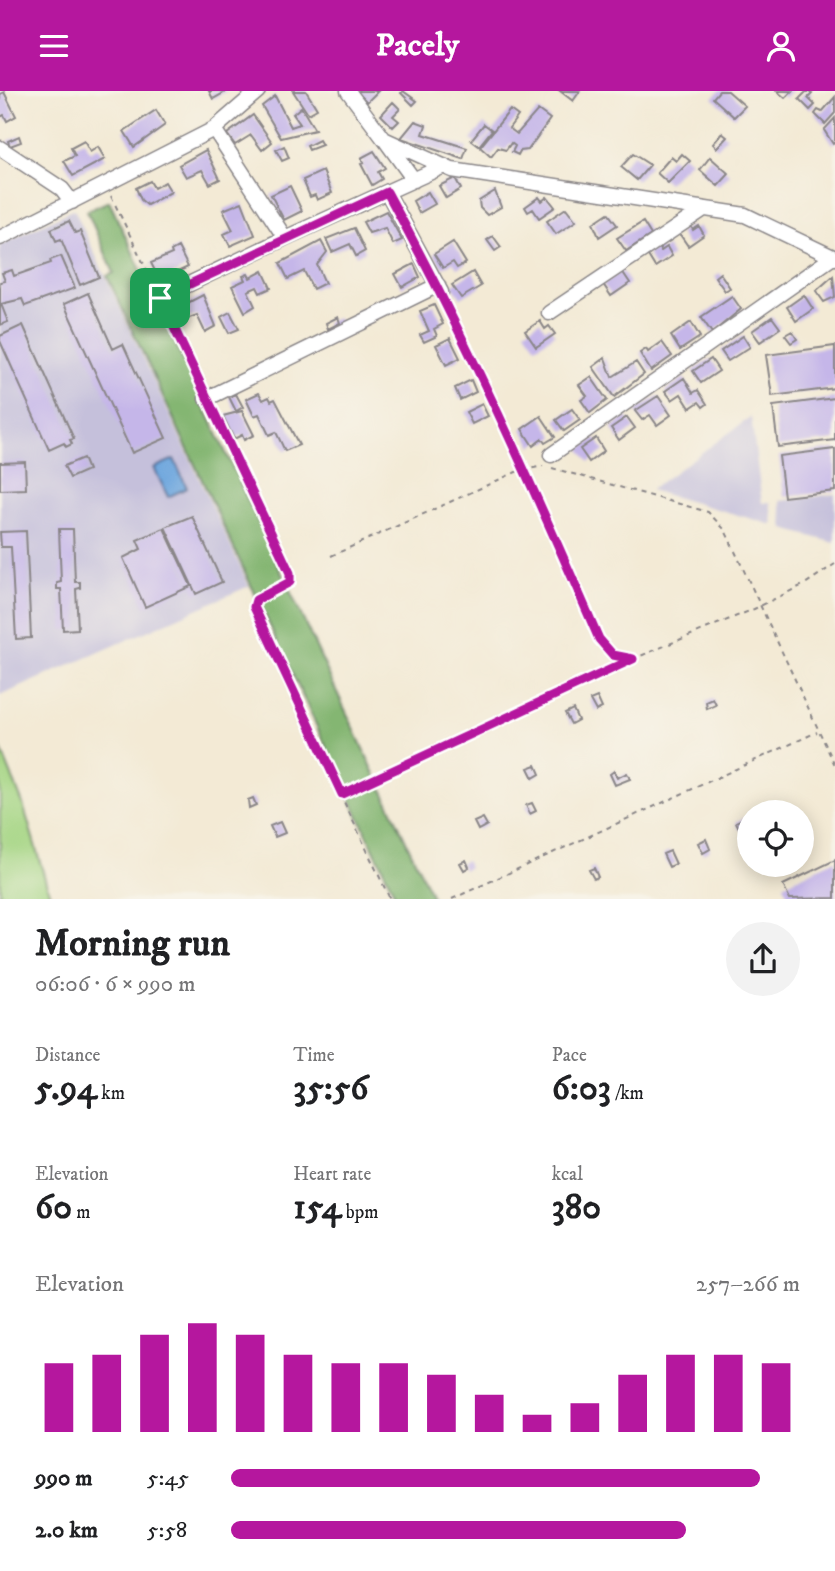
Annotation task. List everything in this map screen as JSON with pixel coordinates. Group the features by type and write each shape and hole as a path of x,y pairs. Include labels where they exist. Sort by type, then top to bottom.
{"street":[{"path":"0,239 214,129 258,91"},
{"path":"348,91 414,180"},
{"path":"214,129 285,238"},
{"path":"384,139 452,170 745,215 834,257 551,455"},
{"path":"0,148 62,189 72,202"},
{"path":"160,298 444,166"},
{"path":"206,399 440,289 387,192"},
{"path":"549,313 704,209"}],"path":[{"path":"106,185 290,573 290,582 256,600 254,607 390,899"},
{"path":"440,289 526,470 599,639 613,655 633,659"},
{"path":"331,555 542,465 708,512 725,530 835,765"},
{"path":"342,794 633,659 761,606 805,584 835,564"},
{"path":"452,899 818,731"}],"shaded area":[{"path":"74,209 249,586 0,696 0,245"},
{"path":"751,417 762,503 770,502 773,525 650,490"},
{"path":"835,494 835,543 784,529 780,501"}],"green space":[{"path":"109,201 433,899 397,899 107,276 114,273 87,211"},
{"path":"0,747 22,801 51,899 0,899"}],"water":[{"path":"174,459 187,488 168,497 154,468"}],"building":[{"path":"209,91 227,91 213,99"},
{"path":"293,91 306,91 317,109 308,114"},
{"path":"356,91 378,91 367,102"},
{"path":"403,91 417,101 413,105 401,93"},
{"path":"560,91 580,91 573,101"},
{"path":"719,91 728,91 745,106 734,117 713,98"},
{"path":"777,91 792,91 785,98"},
{"path":"807,91 812,94 808,98 815,105 810,110 799,99"},
{"path":"4,92 16,116 7,121 4,115 0,117 0,94"},
{"path":"275,96 291,127 300,124 293,114 301,107 315,130 281,138 262,106"},
{"path":"835,97 835,113 825,124 815,114 818,110 822,112"},
{"path":"393,102 400,109 393,116 399,121 393,127 381,115"},
{"path":"156,110 165,125 134,147 124,131"},
{"path":"510,110 518,116 509,128 517,134 538,110 550,119 528,150 520,151 518,155 512,152 515,146 511,143 506,150 498,148 491,157 480,147"},
{"path":"253,115 272,142 262,150 251,135 235,145 227,134"},
{"path":"835,118 835,142 833,144 824,130"},
{"path":"415,121 426,125 423,134 467,148 463,159 401,138"},
{"path":"484,124 492,130 479,146 471,140"},
{"path":"722,133 727,137 717,148 713,144"},
{"path":"19,136 21,142 10,146 8,141"},
{"path":"319,140 322,145 309,150 307,146"},
{"path":"84,141 90,152 98,147 105,159 73,176 64,161 75,156 71,148"},
{"path":"284,146 289,158 282,161 276,150"},
{"path":"206,150 220,179 210,184 202,170 186,177 179,165"},
{"path":"374,151 385,168 378,172 382,179 372,185 361,164 364,163 361,158"},
{"path":"633,154 650,165 637,180 621,167"},
{"path":"682,154 690,161 668,183 657,173 671,157 676,161"},
{"path":"710,157 729,174 718,186 700,170"},
{"path":"323,171 332,193 317,200 315,195 310,197 303,180"},
{"path":"455,178 461,189 446,198 439,186"},
{"path":"150,181 154,188 165,182 171,192 147,205 141,200 136,188"},
{"path":"290,186 302,211 284,220 271,195"},
{"path":"495,191 501,207 487,215 480,208 479,201"},
{"path":"428,192 435,204 419,213 413,201"},
{"path":"539,197 542,201 547,197 555,207 539,218 533,209 528,212 525,207"},
{"path":"242,202 255,235 230,246 224,234 233,230 223,210"},
{"path":"566,208 576,221 556,234 547,221"},
{"path":"386,211 402,240 393,244 385,228 369,233 363,222"},
{"path":"608,213 617,225 599,237 593,223"},
{"path":"69,221 75,233 80,231 99,277 80,285 61,239 56,241 51,229"},
{"path":"643,222 651,235 626,251 617,238"},
{"path":"691,226 693,230 699,226 704,235 688,246 679,233"},
{"path":"354,228 365,251 356,256 350,244 332,252 326,239"},
{"path":"493,236 501,247 495,251 487,240"},
{"path":"321,241 327,252 317,265 325,283 313,289 304,271 288,279 280,263"},
{"path":"453,242 466,263 457,268 453,262 443,268 434,254"},
{"path":"658,246 661,251 667,247 672,256 655,267 647,254"},
{"path":"178,247 188,267 165,278 163,275 158,277 151,263 172,254 171,251"},
{"path":"61,256 75,288 25,306 22,299 1,304 8,322 0,325 0,282 5,281 2,273 12,270 14,276 51,263 50,260"},
{"path":"414,264 420,277 402,287 395,274"},
{"path":"263,271 271,288 260,293 257,287 248,291 255,306 245,312 232,286 245,280 243,276 248,274 250,278"},
{"path":"622,271 630,283 611,296 603,284"},
{"path":"473,272 481,286 461,298 452,285"},
{"path":"720,273 730,288 725,291 715,277"},
{"path":"833,276 835,297 824,302 816,291"},
{"path":"88,293 113,349 123,344 166,438 132,453 64,304"},
{"path":"203,295 216,326 205,332 197,315 179,322 174,310"},
{"path":"804,295 813,309 796,321 787,307"},
{"path":"732,296 741,309 712,333 701,317"},
{"path":"434,305 443,324 434,329 437,336 424,342 420,335 429,331 420,311"},
{"path":"230,312 239,329 229,333 221,317"},
{"path":"338,317 340,323 328,329 326,323"},
{"path":"772,317 780,328 760,342 752,331"},
{"path":"540,321 545,329 549,326 555,334 536,347 525,331"},
{"path":"691,322 700,337 680,350 671,336"},
{"path":"23,325 74,439 70,440 72,444 66,447 64,443 49,450 0,341 0,336"},
{"path":"792,331 797,339 791,343 785,335"},
{"path":"743,336 750,347 728,361 721,351"},
{"path":"450,338 460,358 446,365 436,345"},
{"path":"662,342 672,356 651,371 640,353 646,349 648,352"},
{"path":"835,346 835,388 772,396 766,355"},
{"path":"605,358 612,377 636,362 644,374 614,397 593,367"},
{"path":"711,359 719,371 701,383 693,371"},
{"path":"591,377 607,400 590,413 581,400 587,396 579,385"},
{"path":"684,378 693,393 698,390 707,404 703,407 699,402 690,408 681,394 672,400 665,391"},
{"path":"471,380 476,392 460,400 455,388"},
{"path":"259,393 263,400 269,397 271,401 275,399 299,445 285,451 276,432 269,435 259,414 254,416 246,399"},
{"path":"236,394 243,407 236,411 229,397"},
{"path":"658,396 671,415 657,425 650,415 642,420 635,411"},
{"path":"835,398 835,440 778,447 773,406"},
{"path":"482,404 488,416 472,424 466,412"},
{"path":"572,409 580,420 564,431 556,420"},
{"path":"242,411 254,435 244,440 242,435 234,439 223,416"},
{"path":"541,416 555,437 545,443 542,439 533,446 522,429"},
{"path":"627,417 635,428 619,440 611,428"},
{"path":"596,438 604,451 589,462 580,449"},
{"path":"835,449 835,491 784,497 779,456"},
{"path":"83,458 88,470 70,478 64,466"},
{"path":"25,462 26,489 0,490 0,463"},
{"path":"192,516 222,582 196,594 165,527"},
{"path":"164,528 191,586 145,607 123,558 141,549 137,540"},
{"path":"59,529 73,529 75,582 80,582 80,588 76,589 78,629 63,630 61,589 57,589 57,583 61,582"},
{"path":"26,531 31,638 16,639 11,547 1,547 0,532"},
{"path":"597,697 602,708 596,711 590,700"},
{"path":"713,699 716,705 707,709 706,702"},
{"path":"573,709 578,720 571,724 565,713"},
{"path":"536,765 540,774 533,778 528,768"},
{"path":"614,771 617,778 627,773 630,779 615,785 610,774"},
{"path":"253,798 256,805 249,808 248,800"},
{"path":"532,803 536,811 530,814 526,805"},
{"path":"483,818 487,825 478,830 474,822"},
{"path":"280,822 285,833 275,837 270,826"},
{"path":"706,839 710,849 703,853 698,843"},
{"path":"670,851 676,864 669,867 663,854"},
{"path":"466,860 469,867 464,870 460,863"},
{"path":"835,860 835,898 790,899 783,885 800,877 814,877 814,870"},
{"path":"594,868 598,877 594,879 589,870"}],"route":[{"path":"387,192 459,328 526,470 599,639 613,655 633,659 342,794 254,607 256,600 290,582 290,573 160,298 387,192"}]}
